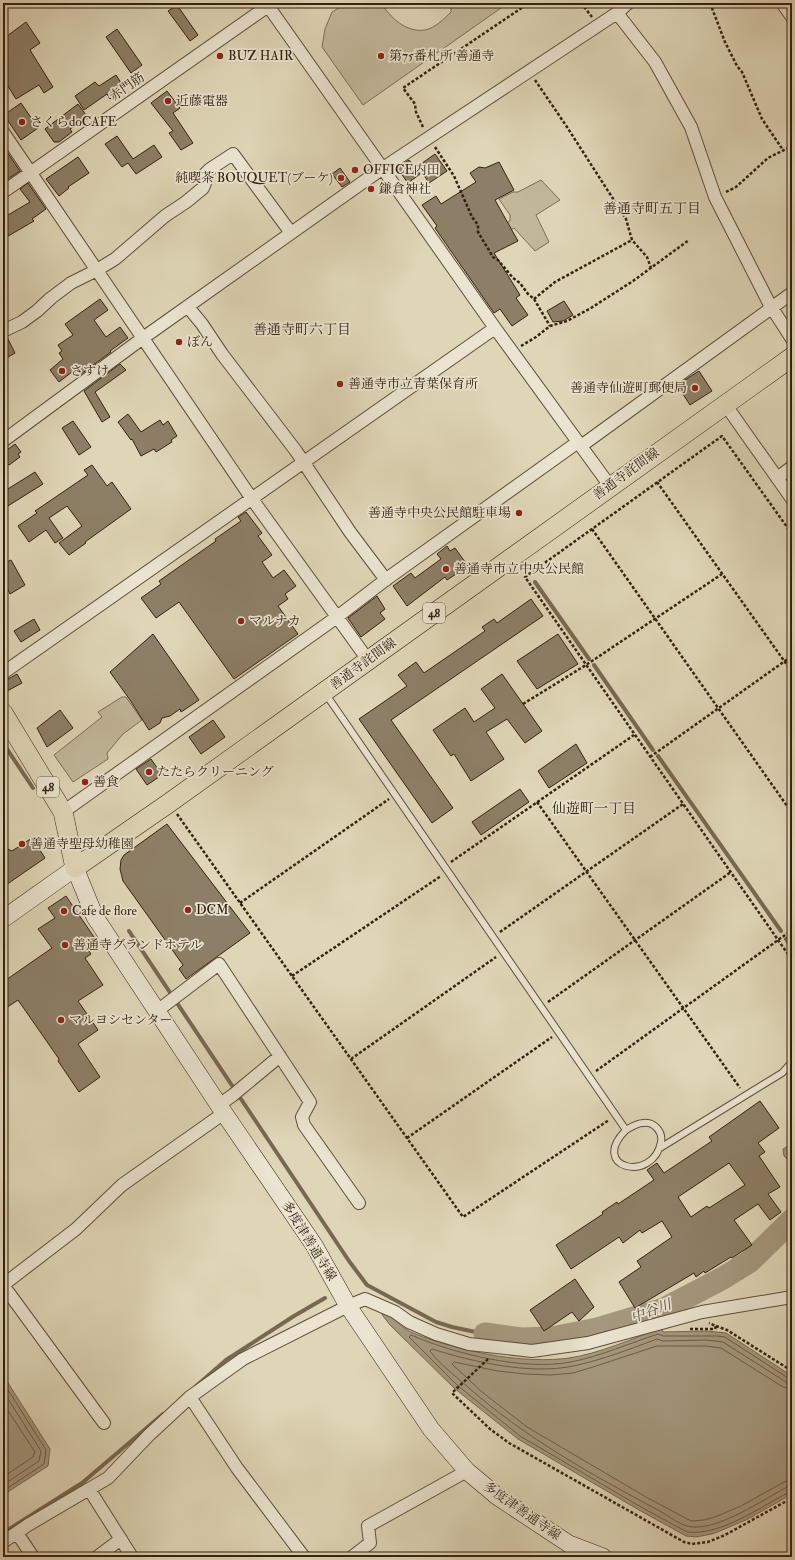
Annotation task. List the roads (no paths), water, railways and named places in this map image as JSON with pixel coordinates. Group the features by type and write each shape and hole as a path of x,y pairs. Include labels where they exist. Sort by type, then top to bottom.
{"main road":[{"name":"善通寺詫間線","path":"75,868 792,357"},
{"name":"48","path":"6,725 64,812 75,868"},
{"path":"3,919 75,868"},
{"name":"多度津善通寺線","path":"75,868 95,917 169,1003 229,1101 314,1245 348,1306 431,1429 467,1471 498,1497 569,1544 603,1557"}],"street":[{"path":"3,441 143,338 383,168 617,13 628,3"},
{"path":"782,3 792,17"},
{"path":"267,5 495,328 610,486"},
{"name":"赤門筋","path":"3,192 267,5"},
{"path":"617,13 654,62 691,127 715,197 772,307 792,340"},
{"path":"3,132 23,156 30,173 252,498 368,660"},
{"path":"3,331 22,322 71,283 115,259 165,216 203,188 205,183 202,177 210,169 233,154 291,233"},
{"path":"64,812 337,617 386,580 792,293"},
{"path":"188,307 304,462 350,532 386,580"},
{"path":"3,673 120,595 252,498 495,328"},
{"path":"725,404 792,499"},
{"path":"777,478 792,467"},
{"path":"169,1003 218,964 310,1102 302,1117 304,1125 359,1203"},
{"path":"104,1423 3,1285 76,1230 122,1186 229,1101 280,1056"},
{"path":"3,1542 108,1478 149,1435 190,1397 243,1359 348,1306 365,1299 395,1312 409,1322 436,1334 469,1344 532,1351 588,1343 702,1312 792,1298"},
{"path":"190,1397 237,1468 304,1557"},
{"path":"352,1557 370,1543 368,1526 467,1471"},
{"path":"89,1489 132,1557"},
{"path":"17,1533 33,1557"},
{"path":"97,1557 121,1539"}],"lane":[{"path":"324,692 626,1130"},
{"path":"660,1148 662,1139 660,1132 651,1123 644,1122 626,1130 621,1135 615,1150 615,1157 619,1164 626,1167 639,1167 651,1160 660,1148 782,1073 792,1062"}],"water":[{"path":"789,1141 792,1141 792,1158 787,1159 784,1156 783,1149 788,1146"},
{"path":"380,1310 407,1330 429,1339 480,1353 535,1360 580,1356 662,1328 663,1332 707,1331 726,1333 792,1376 792,1494 748,1519 720,1531 696,1537 686,1536 518,1439 454,1388 390,1325"},
{"path":"3,1375 50,1449 48,1466 3,1495"}],"waterway":[{"path":"535,582 589,659"},
{"path":"594,665 653,750"},
{"path":"3,743 33,788"},
{"path":"658,756 781,931"},
{"path":"129,931 349,1261 367,1285 436,1322 485,1334"},
{"path":"786,939 792,948"},
{"name":"中谷川","path":"485,1334 521,1339 552,1338 597,1329 664,1309 723,1278 749,1262 792,1220"},
{"path":"195,1387 226,1360 325,1298"},
{"path":"3,1533 82,1483 163,1414"}],"place":[{"name":"BUZ HAIR","path":"220,56"},
{"name":"第75番札所 善通寺","path":"381,56"},
{"name":"近藤電器","path":"168,101"},
{"name":"さくらdoCAFE","path":"22,122"},
{"name":"OFFICE内田","path":"355,170"},
{"name":"純喫茶 BOUQUET(ブーケ)","path":"341,178"},
{"name":"鎌倉神社","path":"371,189"},
{"name":"ぼん","path":"179,342"},
{"name":"さすけ","path":"62,371"},
{"name":"善通寺市立青葉保育所","path":"340,384"},
{"name":"善通寺仙遊町郵便局","path":"695,388"},
{"name":"善通寺中央公民館駐車場","path":"519,513"},
{"name":"善通寺市立中央公民館","path":"446,569"},
{"name":"マルナカ","path":"241,621"},
{"name":"たたらクリーニング","path":"149,772"},
{"name":"善食","path":"85,782"},
{"name":"善通寺聖母幼稚園","path":"22,844"},
{"name":"DCM","path":"188,910"},
{"name":"Cafe de flore","path":"64,911"},
{"name":"善通寺グランドホテル","path":"65,945"},
{"name":"マルヨシセンター","path":"61,1020"}],"district":[{"name":"善通寺町五丁目","path":"652,208"},
{"name":"善通寺町六丁目","path":"302,329"},
{"name":"仙遊町一丁目","path":"594,808"}]}
